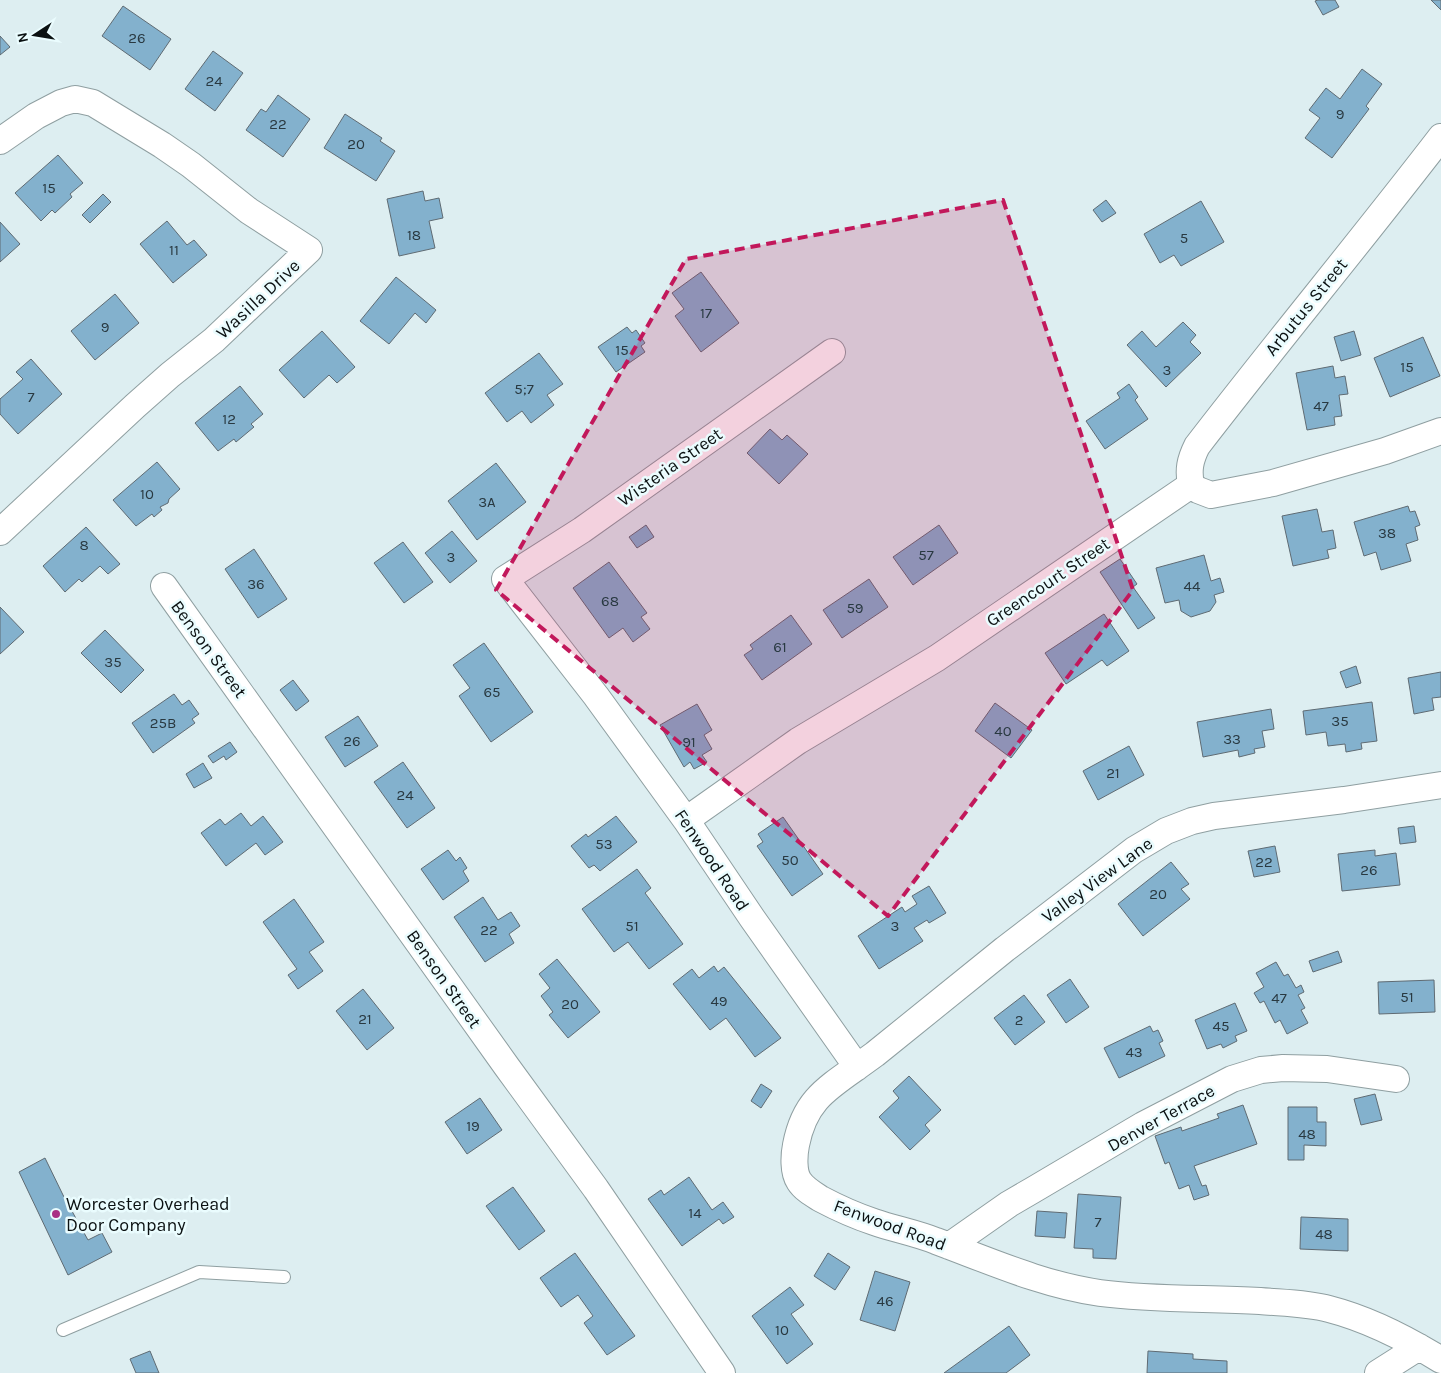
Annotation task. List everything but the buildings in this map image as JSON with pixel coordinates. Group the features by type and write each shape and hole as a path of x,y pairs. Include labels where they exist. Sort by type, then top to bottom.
{"street":[{"name":"Wasilla Drive","path":"0,141 36,116 61,103 75,99 94,103 162,145 191,165 249,212 309,250 214,340 135,406 0,532"},
{"name":"Arbutus Street","path":"1191,485 1189,465 1197,446 1441,137"},
{"name":"Wisteria Street","path":"505,579 582,530 832,352"},
{"path":"1191,485 1211,495 1273,483 1385,451 1441,430"},
{"name":"Greencourt Street","path":"686,820 798,741 937,658 1191,485"},
{"name":"Fenwood Road","path":"505,579 596,696 686,820 856,1067 834,1083 806,1111 798,1132 795,1148 795,1165 798,1180 809,1192 843,1210 872,1222 935,1240 1042,1280 1091,1291 1153,1298 1285,1303 1329,1309 1374,1325 1430,1354"},
{"name":"Benson Street","path":"164,586 596,1189 722,1373"},
{"name":"Valley View Lane","path":"856,1067 1134,850 1166,831 1192,821 1214,816 1344,800 1441,785"},
{"name":"Denver Terrace","path":"949,1246 1009,1204 1143,1125 1232,1080 1262,1070 1298,1068 1350,1072 1396,1079"},
{"path":"1378,1373 1430,1354"}],"lane":[{"path":"63,1330 199,1272 284,1277"}],"highlighted area":[{"path":"1003,200 1133,590 888,916 496,590 686,259"}],"place":[{"name":"Worcester Overhead Door Company","path":"56,1214"}]}
